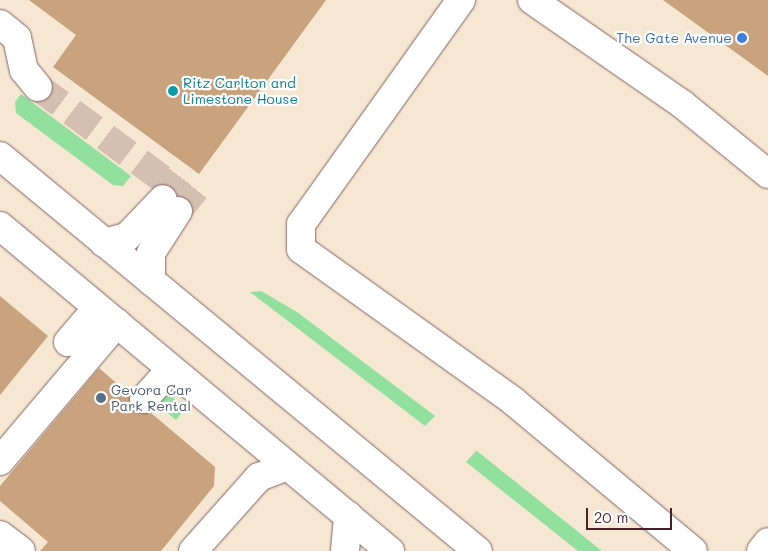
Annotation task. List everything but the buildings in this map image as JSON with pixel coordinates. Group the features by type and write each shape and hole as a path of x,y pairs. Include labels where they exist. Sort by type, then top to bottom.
{"street":[{"path":"461,0 301,224 301,249 513,401 693,551"},
{"path":"532,0 682,104 768,174"},
{"path":"0,24 17,38 24,70 38,87"},
{"path":"0,156 478,551"},
{"path":"104,242 128,237 170,205 155,241 151,281"},
{"path":"0,226 170,370 390,551"},
{"path":"68,342 107,316"},
{"path":"0,461 107,316"},
{"path":"144,398 170,370"},
{"path":"193,551 259,477 287,466"},
{"path":"344,551 348,515"},
{"path":"0,535 21,551"},
{"path":"761,551 768,542"}],"green space":[{"path":"21,94 131,176 123,186 113,185 16,113 15,102"},
{"path":"261,291 297,312 435,416 425,426 250,292"},
{"path":"167,390 184,410 176,420 151,399"},
{"path":"476,451 602,551 578,551 466,462"}],"tunnel":[{"path":"38,87 172,186"},
{"path":"163,199 188,166"},
{"path":"178,211 203,180"}],"place":[{"name":"The Gate Avenue","path":"742,38"},
{"name":"Ritz Carlton and Limestone House","path":"173,91"},
{"name":"Gevora Car Park Rental","path":"101,398"}]}
